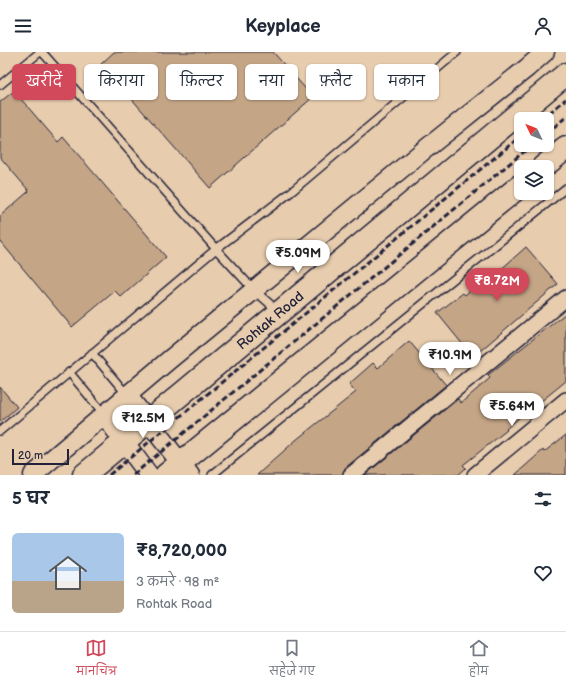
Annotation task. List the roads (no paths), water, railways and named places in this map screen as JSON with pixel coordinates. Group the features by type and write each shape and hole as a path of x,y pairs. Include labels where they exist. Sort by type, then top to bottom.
{"highway":[{"name":"Rohtak Road","path":"84,475 566,74"},
{"path":"551,160 566,148"},
{"path":"179,471 514,191"}],"street":[{"path":"33,475 254,290 545,52"},
{"path":"351,475 566,298"},
{"path":"128,396 149,422 179,471"},
{"path":"476,475 566,400"},
{"path":"104,415 149,475"}],"lane":[{"path":"0,85 41,52 216,249 254,290 280,312"},
{"path":"0,431 216,249 291,192 457,52"},
{"path":"212,475 566,188"},
{"path":"92,353 128,396"},
{"path":"69,372 104,415"}],"railway":[{"path":"550,112 566,99"},
{"path":"554,127 566,117"},
{"path":"109,475 514,142"},
{"path":"133,475 524,152"}]}
